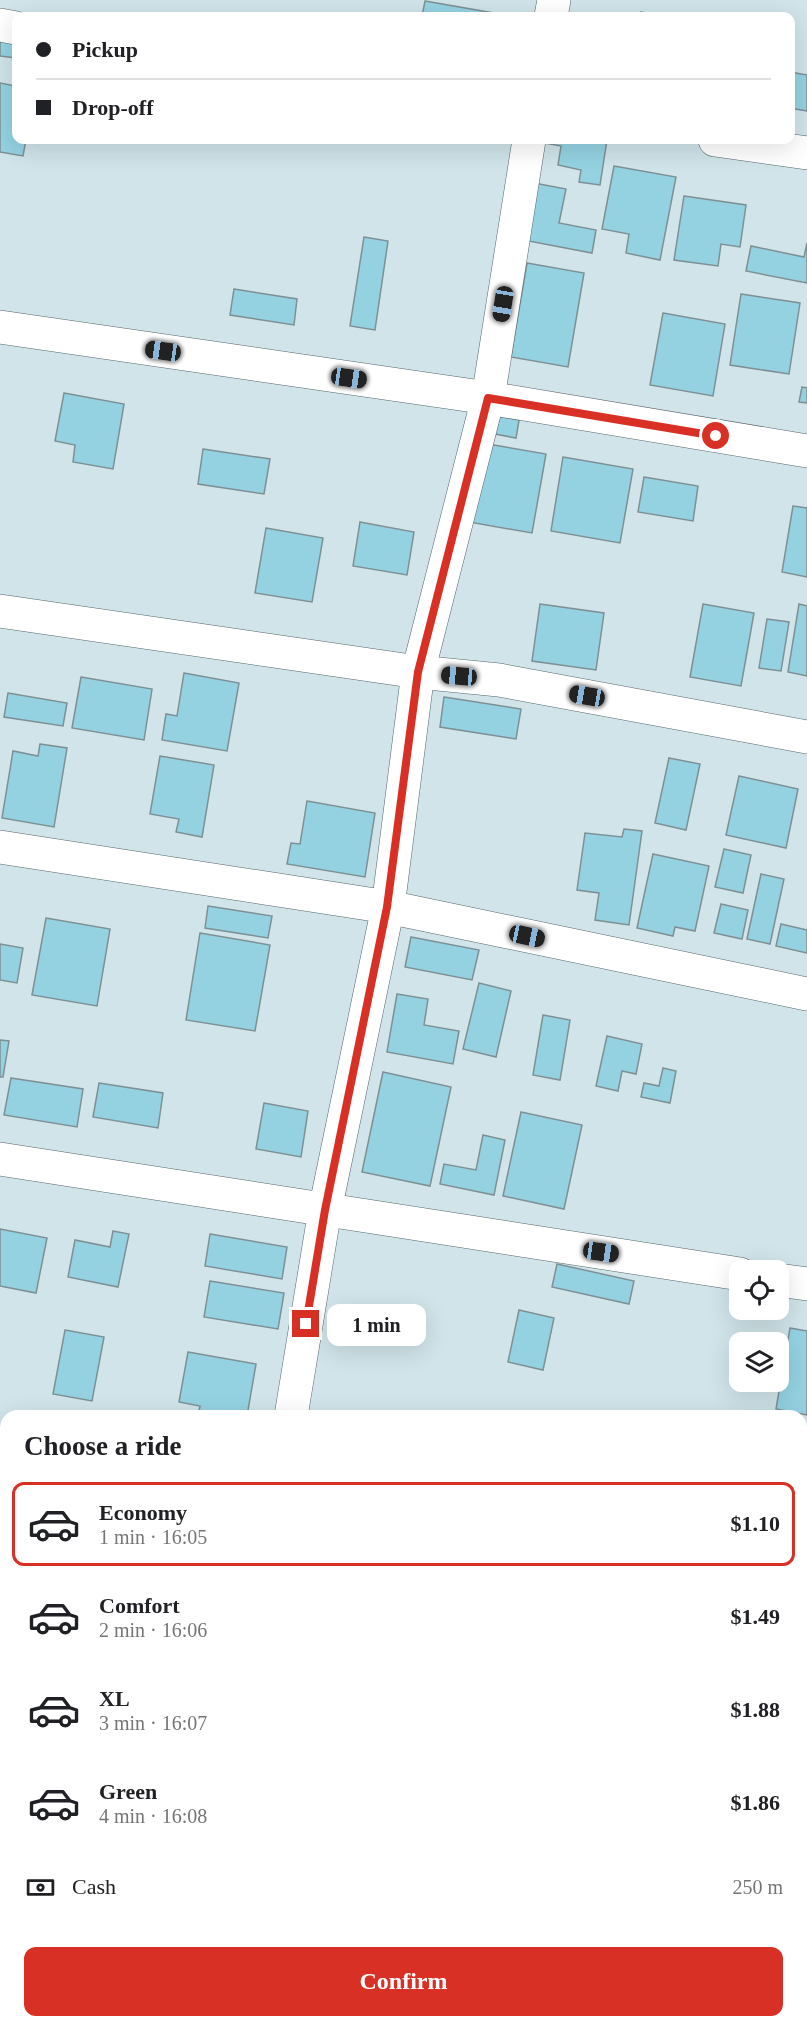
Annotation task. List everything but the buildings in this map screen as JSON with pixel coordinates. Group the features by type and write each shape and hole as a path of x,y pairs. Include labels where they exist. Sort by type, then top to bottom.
{"street":[{"path":"292,1410 325,1210 387,907 418,672 488,398 528,144"},
{"path":"743,144 807,153"},
{"path":"0,327 488,398 807,451"},
{"path":"0,610 418,672 499,680 807,736"},
{"path":"0,847 387,907 807,993"},
{"path":"0,1159 729,1272"},
{"path":"789,1282 807,1284"}],"route":[{"path":"306,1324 325,1210 387,907 418,672 488,398 716,436"}]}
